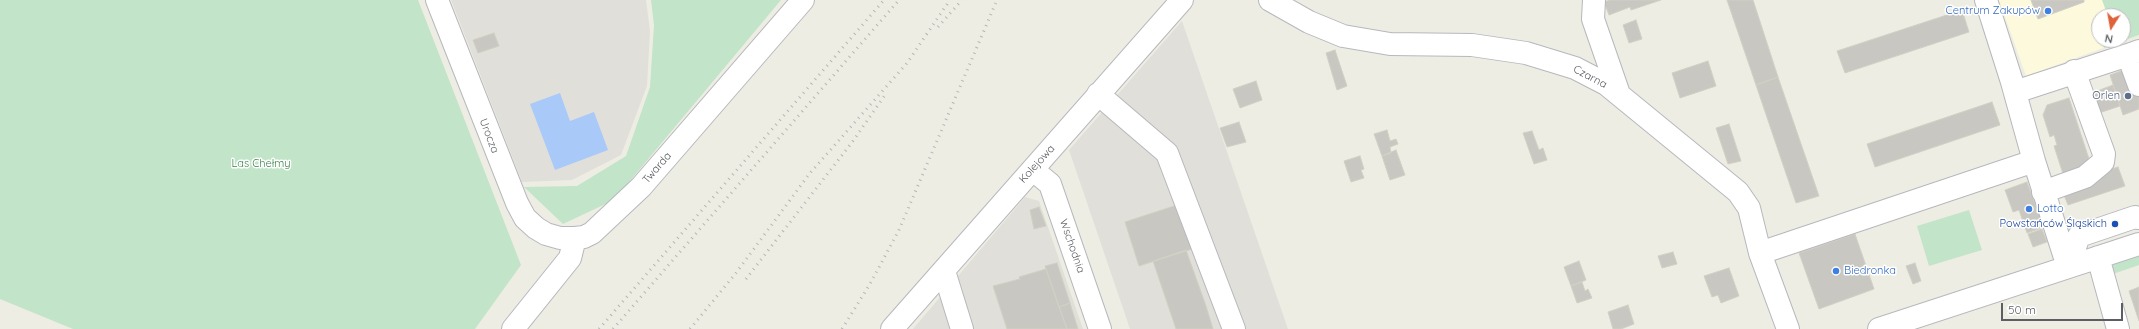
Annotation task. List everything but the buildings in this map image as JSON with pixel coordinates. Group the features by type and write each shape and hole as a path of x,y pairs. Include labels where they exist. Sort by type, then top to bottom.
{"street":[{"name":"Urocza","path":"437,0 517,203 526,218 541,231 560,238 575,238"},
{"name":"Twarda","path":"575,238 584,237 592,233 641,187 803,0"},
{"name":"Kolejowa","path":"892,329 1182,0"},
{"name":"Czarna","path":"1270,0 1309,22 1343,36 1390,44 1472,45 1534,55 1574,68 1606,84 1738,192 1749,208 1760,253 1788,329"},
{"path":"1594,0 1593,19 1619,94"},
{"path":"1986,0 2015,92 2043,192 2068,267"},
{"path":"2015,92 2133,53 2139,85"},
{"path":"2043,192 2085,177 2103,162 2104,154 2074,72"},
{"path":"1098,94 1167,153 1234,329"},
{"path":"1760,253 2034,161"},
{"name":"Wschodnia","path":"1033,170 1050,184 1100,329"},
{"path":"2068,267 2079,236 2135,217 2139,218"},
{"path":"513,329 570,258 575,238"},
{"path":"1879,329 2139,244"},
{"path":"2098,257 2118,329"},
{"path":"944,270 962,329"}],"shaded area":[{"path":"451,0 646,0 650,31 647,86 621,155 572,180 522,182"},
{"path":"1999,0 2134,0 2139,35 2131,38 2131,8 2091,8 2091,48 2103,48 2026,76"},
{"path":"1182,21 1288,329 1130,329 1069,150"},
{"path":"1025,197 1039,201 1083,329 913,329"}],"green space":[{"name":"Las Chełmy","path":"0,0 418,0 521,265 475,329 73,329 0,299"},
{"path":"651,0 781,0 614,200 563,224 524,187 577,186 626,156 650,87 654,25"},
{"path":"2102,0 2139,0 2139,35 2131,38 2131,8 2105,8"},
{"path":"1969,210 1982,250 1929,266 1917,226"},
{"path":"2139,255 2139,265 2113,274 2112,268 2114,263"}],"water":[{"path":"560,93 570,121 594,112 608,150 555,170 530,104"}],"railway":[{"path":"599,329 884,0"},
{"path":"613,329 899,0"},
{"path":"690,329 736,273 810,173 907,63 950,0"},
{"path":"938,27 962,0"},
{"path":"842,329 870,284 899,230 997,0"},
{"path":"746,279 853,141 885,95"}],"place":[{"name":"Centrum Zakupów","path":"2048,11"},
{"name":"Orlen","path":"2128,96"},
{"name":"Lotto","path":"2029,209"},
{"name":"Powstańców Śląskich","path":"2115,224"},
{"name":"Biedronka","path":"1836,271"}]}
